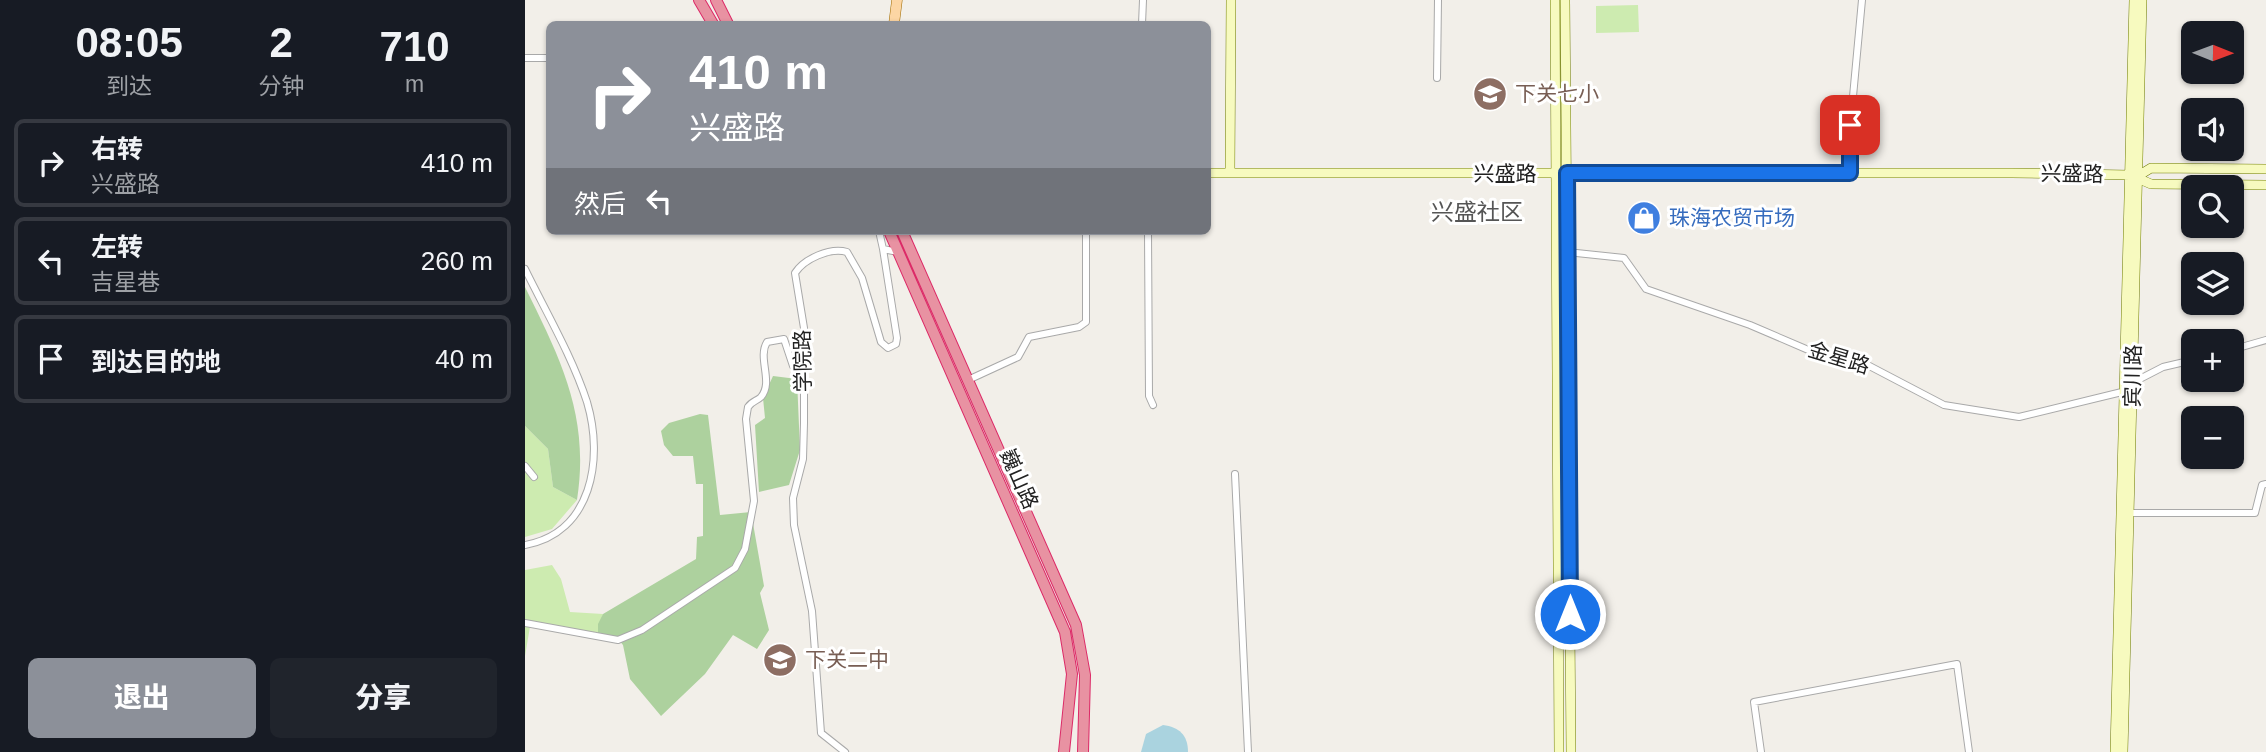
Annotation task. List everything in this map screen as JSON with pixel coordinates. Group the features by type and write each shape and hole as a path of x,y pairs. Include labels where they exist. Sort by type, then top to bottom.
{"highway":[{"path":"699,0 711,21"},
{"path":"716,0 726,21"},
{"path":"883,235 898,252"},
{"name":"巍山路","path":"891,235 1067,639 1072,664 1071,699 1064,752"},
{"name":"巍山路","path":"905,235 1080,636 1085,700 1083,752"},
{"path":"1067,639 1080,636"},
{"path":"1071,699 1085,700"}],"main road":[{"path":"894,21 897,0"},
{"path":"901,21 903,0"},
{"path":"1230,0 1230,173"},
{"path":"1556,0 1567,252 1571,752"},
{"path":"1559,752 1565,0"},
{"name":"宾川路","path":"2123,752 2133,383 2134,0"},
{"name":"宾川路","path":"2115,752 2124,393 2142,0"},
{"name":"兴盛路","path":"1211,173 2134,175 2151,168 2266,169"},
{"name":"兴盛路","path":"2134,175 2151,184 2266,185"}],"street":[{"path":"1142,21 1143,0"},
{"path":"1437,78 1438,0"},
{"path":"1850,173 1848,150 1862,0"},
{"path":"525,58 546,58"},
{"path":"881,235 883,249 898,252"},
{"path":"968,380 1018,357 1029,337 1079,327 1086,322 1086,235"},
{"path":"1148,235 1149,396 1153,405"},
{"name":"学院路","path":"834,745 821,733 812,611 794,525 793,498 803,459 804,373 804,328 795,273 800,265 813,258 836,251 847,252 863,278 881,342 888,348 895,344 897,338 883,249"},
{"name":"金星路","path":"1567,252 1624,258 1646,289 1751,325 1813,352 1858,360 1944,405 2019,417 2054,406 2124,393"},
{"path":"525,269 584,395 593,445 590,485 580,511 551,537 525,545"},
{"path":"525,623 618,640 642,630 735,568 745,549 753,514 746,419 748,407 761,397 766,385 762,350 767,342 784,339 793,366 804,373"},
{"path":"2244,346 2266,340"},
{"path":"2124,393 2133,383 2162,367 2181,363"},
{"path":"525,466 534,477"},
{"path":"1235,474 1248,752"},
{"path":"2129,513 2255,513 2262,485 2266,484"},
{"path":"1761,752 1753,702 1957,664 1969,752"},
{"path":"828,752 834,745 845,752"}],"green space":[{"path":"1638,5 1639,32 1596,33 1596,6"},
{"path":"525,287 561,364 576,415 580,470 577,500 553,487 548,449 525,426"},
{"path":"773,376 797,379 800,450 789,485 759,492 755,425 765,418 763,398"},
{"path":"700,414 708,415 720,515 751,512 764,586 760,593 769,630 757,649 733,635 705,674 661,716 630,679 623,645 617,638 598,636 598,624 603,614 696,559 697,537 703,536 703,484 696,484 693,456 673,456 664,445 661,431 669,423"},
{"path":"525,426 548,449 553,487 577,500 552,529 525,537"},
{"path":"552,565 561,579 570,612 603,614 598,636 531,621 525,656 525,570"}],"water":[{"path":"1163,725 1181,733 1188,752 1141,752 1146,734"}],"place":[{"name":"下关七小","path":"1490,94"},
{"name":"珠海农贸市场","path":"1644,218"},
{"name":"下关二中","path":"780,660"}],"district":[{"name":"兴盛社区","path":"1477,212"}],"route":[{"path":"1570,614 1567,173 1850,173 1850,125"}]}
